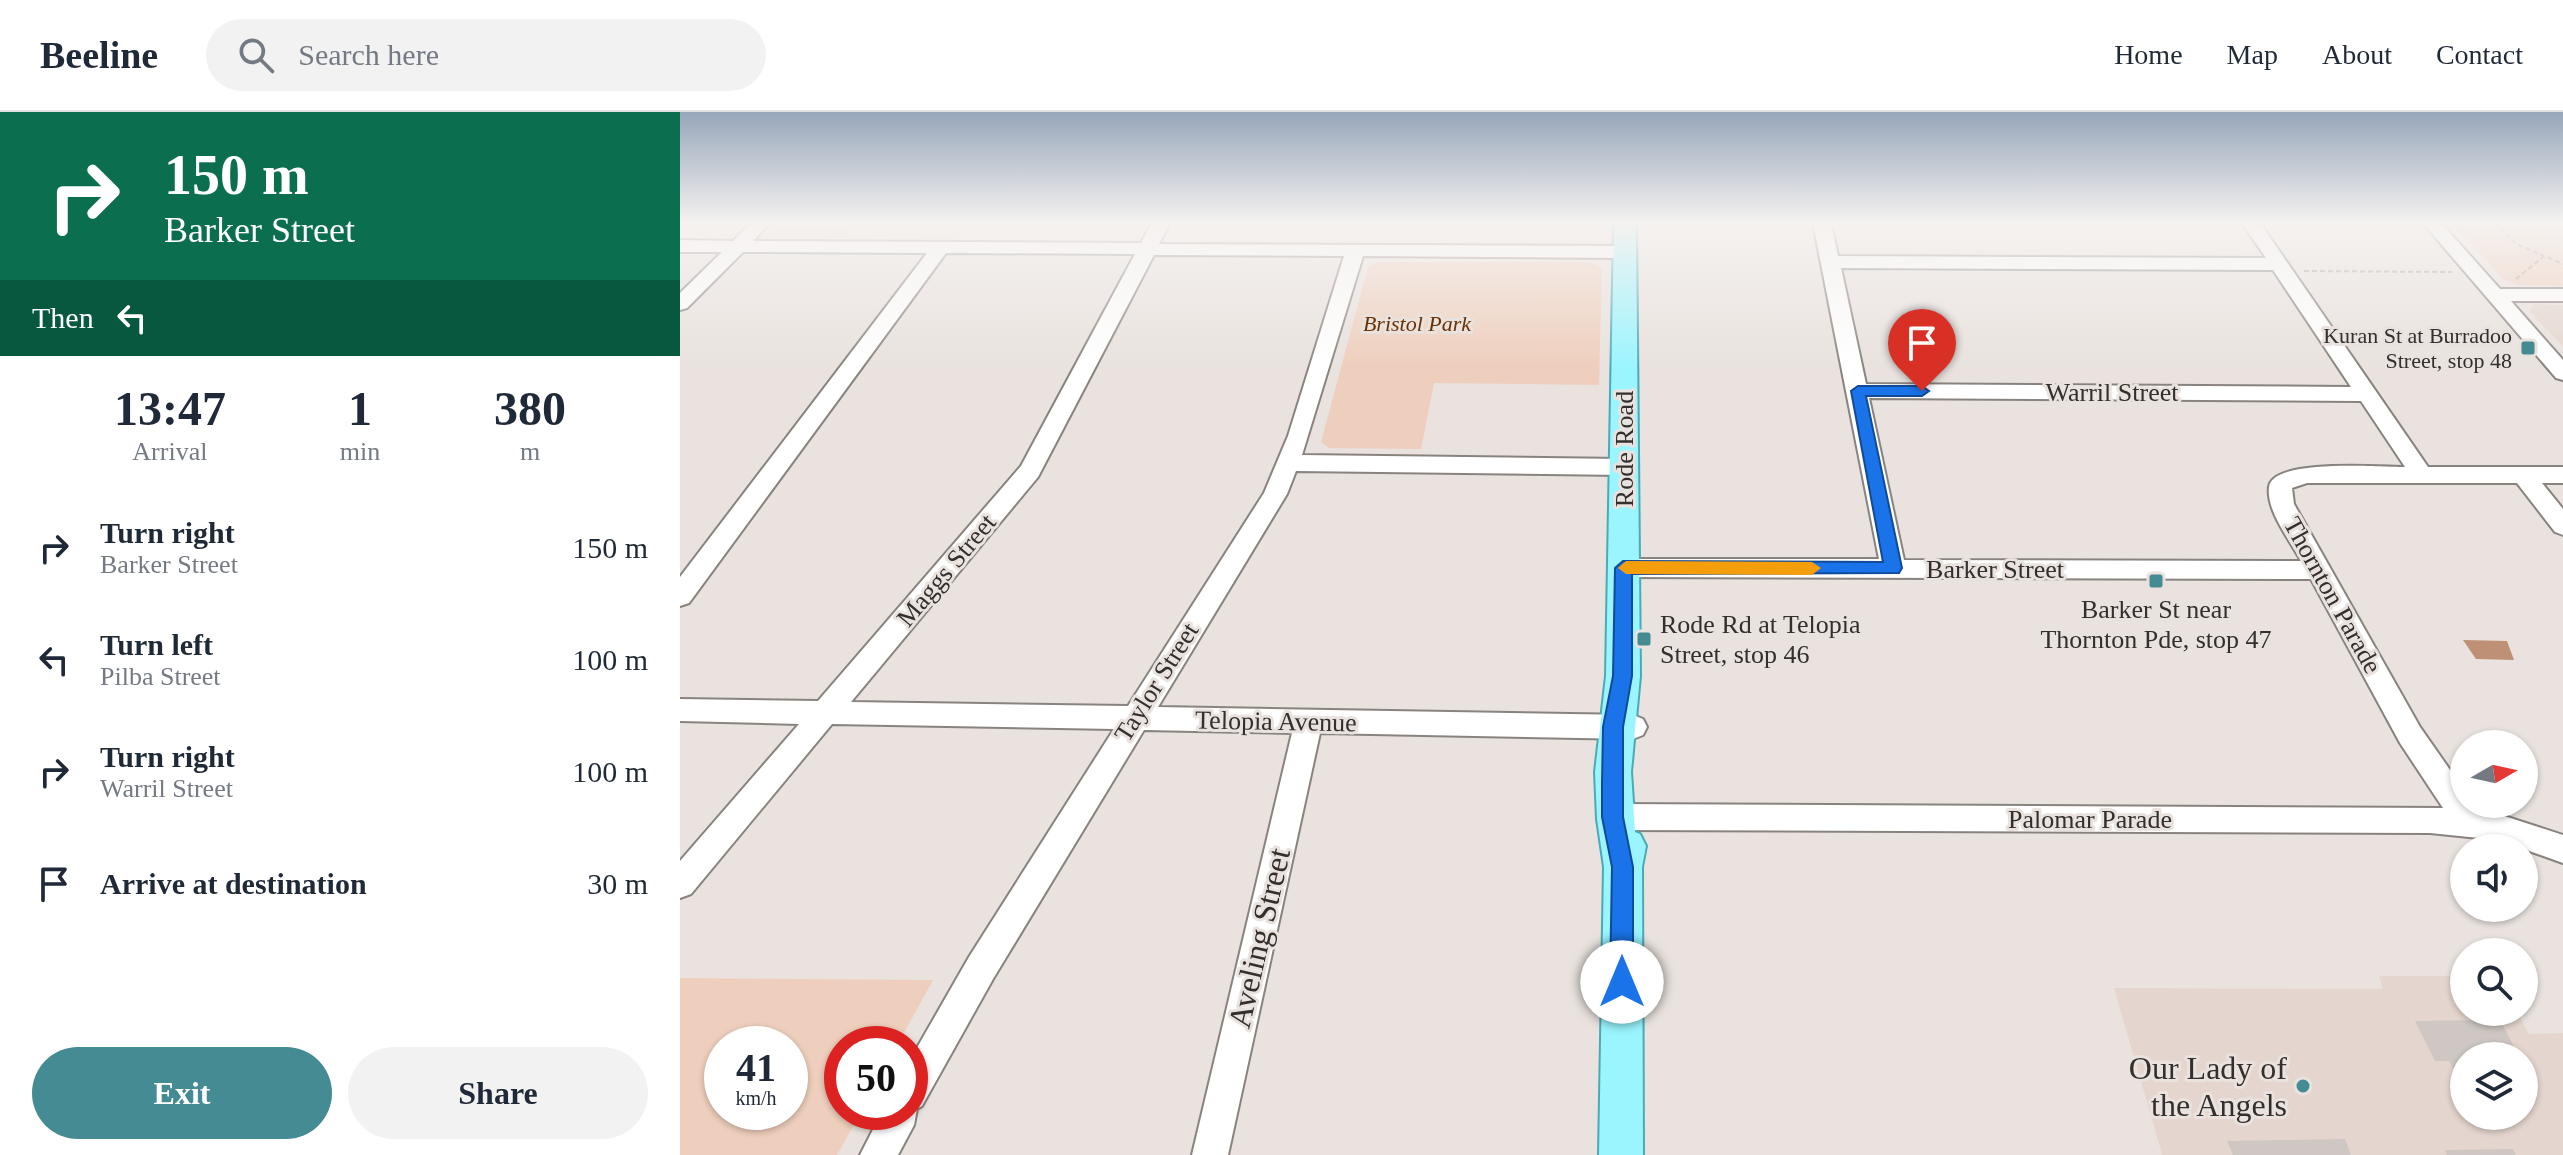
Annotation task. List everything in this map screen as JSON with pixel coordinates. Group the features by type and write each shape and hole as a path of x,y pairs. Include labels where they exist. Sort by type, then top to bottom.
{"main road":[{"name":"Rode Road","path":"1621,1155 1624,467 1630,272"}],"street":[{"path":"680,304 712,272"},
{"path":"680,596 922,272"},
{"name":"Maggs Street","path":"680,884 1030,471 1135,272"},
{"name":"Taylor Street","path":"928,1062 981,968 1133,719 1275,494 1289,463 1348,272"},
{"path":"1832,272 1893,568"},
{"path":"2284,272 2422,475"},
{"path":"2481,272 2500,291 2563,373"},
{"path":"2500,291 2563,295"},
{"name":"Warril Street","path":"1858,391 2367,394"},
{"path":"1289,463 1624,467"},
{"name":"Thornton Parade","path":"2469,822 2410,735 2279,491 2284,481 2307,475 2563,475"},
{"path":"2523,475 2563,526"},
{"name":"Barker Street","path":"1623,568 2319,570"},
{"name":"Telopia Avenue","path":"680,710 1623,727"},
{"name":"Aveling Street","path":"1210,1155 1309,721"},
{"name":"Palomar Parade","path":"1623,816 2469,822 2519,832 2563,849"},
{"path":"878,1155 891,1130"}],"path":[{"path":"2445,272 2459,272"},
{"path":"2500,291 2524,272"}],"shaded area":[{"path":"2534,304 2563,305 2563,347 2529,310"},
{"path":"2463,640 2507,641 2514,660 2476,659"},
{"name":"Our Lady of the Angels","path":"2379,976 2450,976 2450,1026 2525,1026 2529,1034 2563,1033 2563,1155 2159,1155 2162,1154 2114,988 2383,989"}],"green space":[{"name":"Bristol Park","path":"1367,272 1602,272 1599,385 1434,383 1421,449 1329,448 1321,442"},
{"path":"2496,272 2563,272 2563,286 2520,285 2504,280"},
{"path":"680,978 933,980 908,1026 824,1026 824,1130 851,1130 837,1155 680,1155"}],"building":[{"path":"2415,1021 2450,1021 2450,1026 2503,1026 2512,1042 2450,1042 2450,1063 2435,1061"},
{"path":"2345,1139 2351,1155 2233,1155 2227,1141"},
{"path":"2513,1149 2516,1155 2447,1155 2445,1150"}],"slow traffic":[{"path":"1626,568 1812,568"}],"place":[{"name":"Kuran St at Burradoo Street, stop 48","path":"2528,348"},
{"name":"Barker St near Thornton Pde, stop 47","path":"2156,581"},
{"name":"Rode Rd at Telopia Street, stop 46","path":"1644,639"},
{"name":"Our Lady of the Angels","path":"2303,1086"}],"route":[{"path":"1622,982 1623,867 1612,817 1612,784 1613,727 1623,676 1623,568 1893,568 1858,391 1922,391"}]}
